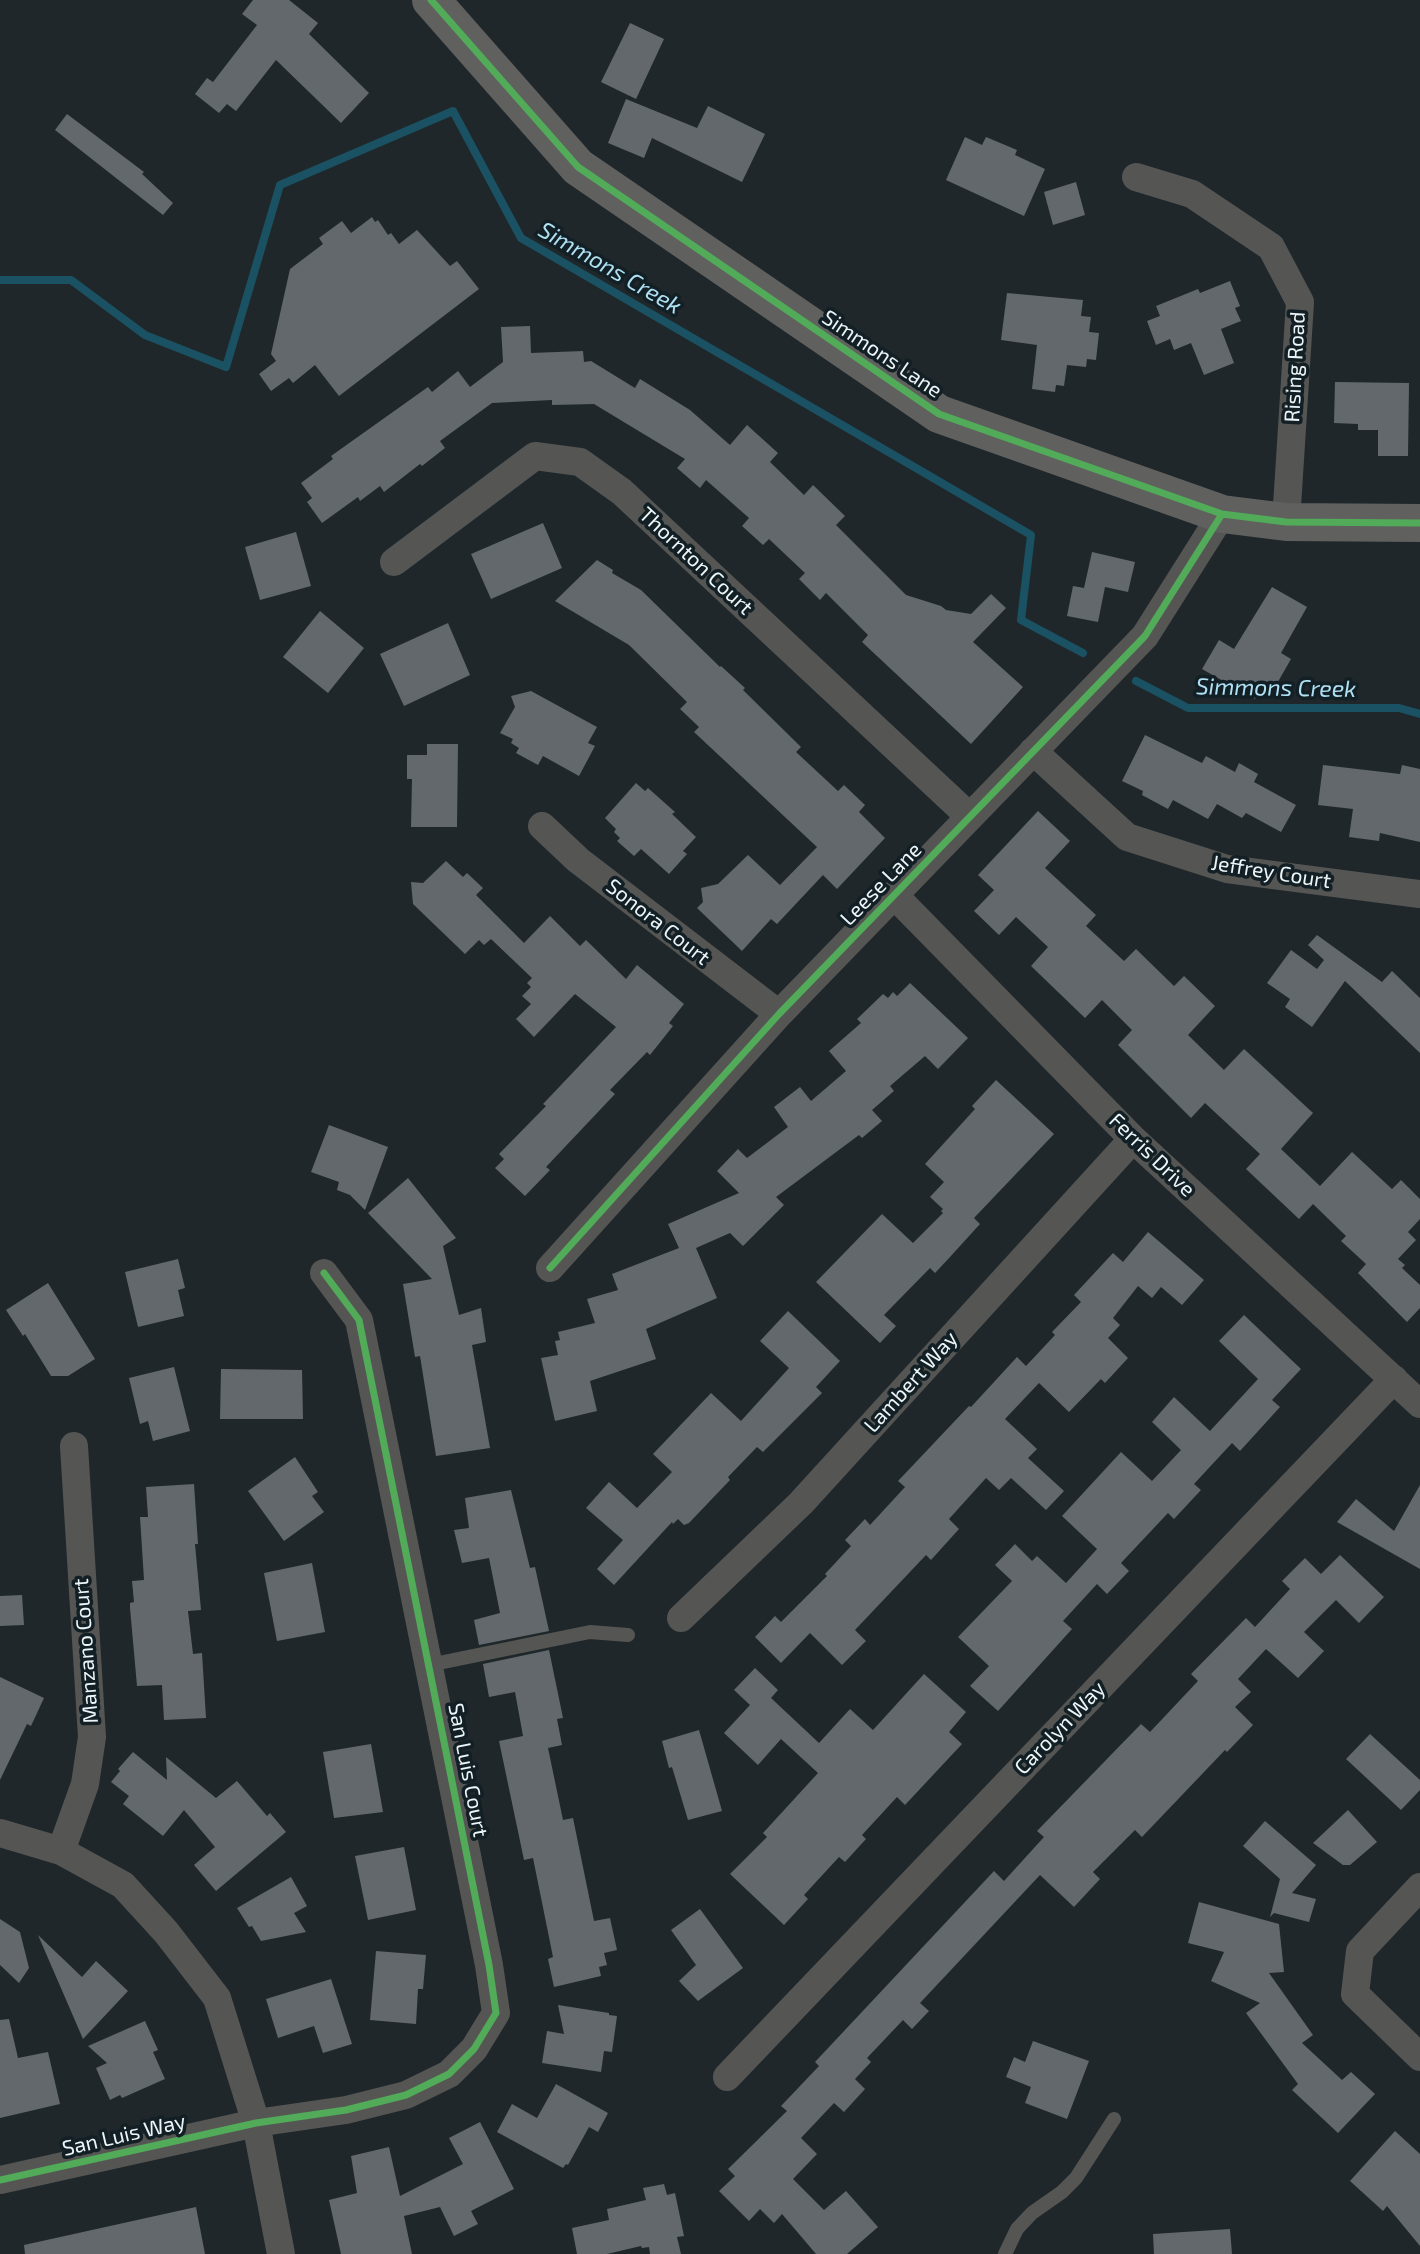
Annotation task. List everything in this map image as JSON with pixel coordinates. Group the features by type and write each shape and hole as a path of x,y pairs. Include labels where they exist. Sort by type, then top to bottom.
{"street":[{"name":"Simmons Lane","path":"431,0 578,167 939,414 1222,514 1286,522 1420,523"},
{"name":"Rising Road","path":"1136,177 1192,194 1271,247 1300,302 1286,522"},
{"name":"Thornton Court","path":"394,562 535,456 580,462 622,492 969,816"},
{"name":"Leese Lane","path":"550,1268 779,1014 1145,636 1222,514"},
{"name":"Jeffrey Court","path":"1033,751 1128,837 1227,869 1420,894"},
{"name":"Sonora Court","path":"542,826 578,860 779,1014"},
{"name":"Ferris Drive","path":"895,896 1133,1139 1420,1404"},
{"name":"Lambert Way","path":"681,1618 801,1503 1133,1139"},
{"name":"San Luis Court","path":"256,2123 346,2110 406,2095 449,2074 474,2049 496,2013 489,1965 359,1320 324,1273"},
{"name":"Carolyn Way","path":"727,2077 1394,1380"},
{"name":"Manzano Court","path":"61,1851 85,1784 92,1737 74,1447"},
{"path":"0,1833 61,1851 123,1885 166,1932 218,1998 256,2123 281,2254"},
{"path":"1420,1887 1360,1951 1355,1994 1420,2057"},
{"name":"San Luis Way","path":"0,2180 256,2123"}],"lane":[{"path":"429,1665 590,1632 628,1635"},
{"path":"1005,2254 1017,2229 1032,2213 1062,2192 1076,2178 1114,2119"}],"building":[{"path":"253,0 289,0 318,23 309,34 369,93 341,123 276,60 236,111 227,104 219,113 195,94 207,78 213,82 257,25 242,14"},
{"path":"630,23 664,39 636,99 601,82"},
{"path":"626,99 697,128 708,106 765,134 742,182 652,138 644,158 608,143"},
{"path":"67,114 144,172 142,174 173,203 163,215 55,130"},
{"path":"965,137 982,145 986,137 1017,150 1015,155 1045,169 1024,216 946,180"},
{"path":"1076,182 1085,215 1053,225 1044,192"},
{"path":"372,217 375,222 378,220 388,235 391,233 399,244 417,230 450,266 457,261 479,289 339,396 315,365 293,383 289,378 271,391 259,374 276,361 271,354 290,269 323,244 319,238 342,221 351,233"},
{"path":"1230,281 1240,306 1235,308 1241,321 1221,329 1234,363 1204,375 1191,343 1174,350 1170,339 1156,345 1147,321 1160,316 1156,306 1198,289 1200,293"},
{"path":"1007,293 1083,300 1081,316 1091,317 1089,332 1099,333 1096,360 1087,359 1086,367 1067,365 1064,386 1056,385 1055,392 1032,389 1037,345 1001,340"},
{"path":"530,326 531,353 583,351 584,362 591,361 635,388 640,379 690,410 730,445 747,425 778,453 770,462 804,495 813,485 845,516 836,525 906,595 946,610 971,614 991,594 1006,608 973,642 1023,687 971,744 862,642 868,635 826,593 820,600 799,579 805,573 769,539 763,545 742,526 749,518 706,480 700,488 677,468 685,459 594,404 552,405 552,400 492,403 440,441 445,448 422,466 420,464 384,492 380,486 360,501 358,497 322,523 307,502 312,498 301,483 333,459 331,456 428,387 432,392 458,371 470,387 503,362 501,327"},
{"path":"1335,382 1409,383 1408,456 1378,456 1378,430 1358,430 1358,424 1334,423"},
{"path":"543,523 562,568 491,599 471,554"},
{"path":"296,532 311,586 260,600 245,547"},
{"path":"1092,552 1135,562 1128,592 1105,587 1098,622 1067,616 1073,586 1084,588"},
{"path":"597,560 613,570 612,573 641,590 745,688 743,690 801,747 796,752 838,791 844,785 865,805 859,812 885,838 837,889 823,875 777,924 771,919 742,951 697,908 703,902 701,888 718,884 748,855 780,885 817,847 694,732 699,727 680,709 687,702 629,645 555,601"},
{"path":"1272,587 1307,607 1281,653 1291,659 1275,687 1265,681 1255,699 1202,669 1219,640 1234,649"},
{"path":"320,611 364,648 328,693 283,657"},
{"path":"448,623 470,675 404,706 380,654"},
{"path":"531,691 597,727 588,743 595,746 579,776 543,756 538,765 516,753 519,748 511,743 513,739 500,733 515,707 511,696"},
{"path":"1145,735 1202,763 1206,756 1235,772 1239,763 1258,774 1254,782 1296,805 1281,832 1246,813 1242,818 1217,804 1208,819 1173,800 1168,809 1142,795 1143,791 1122,781"},
{"path":"427,744 458,744 457,827 411,827 412,779 407,779 407,755 427,755"},
{"path":"1323,765 1400,774 1402,765 1420,769 1420,842 1380,833 1379,841 1349,837 1353,809 1318,805"},
{"path":"636,783 645,791 648,788 675,812 672,814 696,837 683,851 687,854 669,874 641,849 634,856 617,841 620,838 614,832 616,829 605,818"},
{"path":"1038,811 1070,841 1045,868 1096,915 1086,926 1124,961 1136,949 1174,986 1184,976 1215,1006 1188,1035 1224,1070 1244,1049 1313,1113 1281,1149 1320,1186 1352,1152 1392,1189 1401,1180 1420,1199 1420,1219 1408,1232 1416,1240 1398,1259 1405,1265 1402,1268 1420,1285 1420,1308 1407,1322 1358,1273 1366,1264 1341,1241 1346,1236 1313,1204 1299,1219 1246,1169 1260,1154 1205,1103 1191,1118 1118,1045 1132,1030 1102,1000 1085,1018 1031,966 1048,947 1016,917 999,935 974,911 994,890 978,875"},
{"path":"446,861 463,877 467,873 483,888 476,895 524,943 550,916 580,946 586,940 626,979 637,965 684,1004 669,1023 673,1026 650,1055 647,1052 610,1090 615,1094 546,1167 550,1170 525,1196 495,1168 504,1159 499,1154 616,1027 575,994 534,1037 516,1019 531,1004 522,996 531,987 527,983 532,978 491,939 484,945 479,940 465,954 413,904 411,882 423,883"},
{"path":"1317,935 1382,982 1392,971 1420,998 1420,1053 1345,981 1312,1027 1285,1007 1290,999 1267,983 1291,950 1317,969 1324,960 1308,945"},
{"path":"910,983 968,1038 938,1069 925,1056 890,1086 894,1091 872,1110 882,1121 862,1138 859,1135 776,1197 784,1205 743,1246 730,1233 696,1248 717,1298 646,1329 656,1359 590,1381 597,1411 555,1421 541,1358 558,1355 555,1341 560,1340 558,1332 595,1323 587,1299 618,1290 612,1274 679,1248 668,1224 739,1193 717,1171 738,1149 747,1158 788,1127 774,1107 800,1087 811,1101 846,1071 829,1051 861,1023 857,1019 883,994 888,998 893,992 897,996"},
{"path":"996,1080 1054,1134 974,1218 980,1224 935,1273 930,1268 884,1315 896,1326 880,1343 816,1282 882,1214 913,1243 943,1213 943,1209 930,1197 944,1182 925,1164 975,1109 972,1106"},
{"path":"329,1125 388,1147 365,1210 350,1195 337,1190 339,1182 311,1172"},
{"path":"408,1178 456,1238 443,1246 459,1315 481,1308 486,1342 472,1345 490,1448 436,1456 420,1356 415,1357 403,1284 432,1279 368,1213"},
{"path":"1148,1232 1204,1280 1182,1305 1161,1287 1152,1298 1138,1286 1113,1318 1120,1325 1108,1338 1128,1358 1105,1383 1101,1379 1069,1412 1039,1383 1005,1419 1037,1449 1028,1458 1064,1491 1046,1510 1011,1478 999,1490 986,1478 949,1519 959,1529 931,1560 926,1555 855,1630 866,1641 842,1665 810,1633 781,1663 755,1637 775,1616 781,1622 827,1576 825,1574 851,1546 845,1540 865,1519 870,1525 905,1487 898,1481 1017,1357 1026,1366 1055,1335 1052,1332 1081,1302 1074,1295 1113,1253 1123,1262"},
{"path":"178,1259 185,1288 178,1290 184,1316 138,1327 125,1272"},
{"path":"48,1283 95,1359 68,1376 51,1376 25,1334 23,1336 6,1310"},
{"path":"788,1311 840,1361 816,1387 822,1393 763,1452 757,1447 689,1523 684,1525 678,1519 673,1524 672,1522 614,1585 597,1569 623,1540 586,1508 609,1482 637,1508 672,1472 653,1454 711,1393 741,1421 789,1368 760,1341"},
{"path":"1244,1315 1301,1369 1272,1400 1280,1407 1240,1451 1232,1443 1194,1484 1201,1490 1174,1519 1168,1513 1121,1563 1129,1571 1107,1594 1097,1584 1063,1621 1072,1629 998,1711 970,1686 989,1666 958,1637 1012,1581 995,1565 1015,1544 1032,1561 1037,1556 1066,1583 1097,1549 1062,1516 1121,1452 1152,1481 1181,1450 1152,1422 1174,1397 1210,1431 1258,1379 1219,1341"},
{"path":"174,1367 190,1431 153,1441 148,1421 140,1424 129,1378"},
{"path":"221,1369 302,1370 303,1419 220,1419"},
{"path":"295,1457 318,1492 312,1496 324,1512 284,1541 248,1491"},
{"path":"194,1484 198,1544 195,1544 201,1610 188,1611 193,1654 202,1653 206,1718 164,1720 162,1685 137,1686 130,1603 134,1602 132,1581 144,1580 140,1517 148,1517 146,1487"},
{"path":"1420,1485 1420,1569 1337,1522 1356,1499 1394,1531"},
{"path":"511,1490 530,1568 535,1567 549,1631 479,1645 474,1620 500,1613 489,1558 462,1563 454,1530 469,1528 465,1498"},
{"path":"1340,1555 1384,1597 1359,1623 1336,1600 1304,1632 1324,1651 1298,1678 1266,1649 1238,1679 1251,1692 1235,1707 1253,1725 1227,1752 1225,1750 1142,1837 1135,1830 1093,1872 1100,1879 1074,1907 1040,1875 920,2003 929,2011 912,2029 903,2020 867,2058 871,2062 855,2079 865,2089 844,2112 834,2103 801,2138 817,2154 793,2179 824,2210 846,2191 878,2227 847,2254 816,2254 782,2214 774,2223 760,2209 749,2221 719,2191 735,2176 728,2169 787,2111 781,2106 819,2066 815,2062 994,1871 1004,1881 1044,1837 1037,1831 1141,1724 1150,1732 1198,1681 1191,1674 1246,1618 1255,1627 1290,1589 1282,1581 1305,1558 1321,1574"},
{"path":"312,1563 325,1632 277,1641 264,1573"},
{"path":"22,1595 24,1625 0,1626 0,1596"},
{"path":"549,1650 563,1718 557,1719 562,1745 548,1748 563,1820 573,1818 594,1921 610,1918 617,1950 604,1953 607,1965 599,1967 601,1976 554,1987 548,1959 553,1957 533,1858 524,1860 499,1741 523,1736 515,1692 489,1697 483,1664"},
{"path":"755,1668 778,1690 771,1698 819,1743 850,1709 873,1730 924,1674 966,1712 949,1732 962,1744 905,1805 897,1797 862,1835 866,1839 845,1862 839,1857 804,1895 808,1899 784,1925 730,1874 767,1837 763,1833 818,1773 781,1739 758,1765 724,1733 750,1705 734,1690"},
{"path":"0,1677 44,1698 31,1726 27,1724 0,1780"},
{"path":"699,1730 722,1811 688,1820 662,1741"},
{"path":"1370,1734 1420,1780 1420,1790 1401,1810 1346,1759"},
{"path":"371,1744 383,1812 334,1818 323,1752"},
{"path":"133,1752 167,1780 166,1757 216,1798 237,1781 267,1816 270,1813 286,1832 216,1891 194,1865 215,1847 184,1810 163,1836 123,1804 129,1796 111,1782"},
{"path":"1348,1810 1377,1842 1350,1865 1343,1865 1313,1843"},
{"path":"1265,1821 1316,1865 1292,1893 1316,1899 1309,1922 1274,1913 1270,1917 1280,1879 1243,1846"},
{"path":"404,1847 416,1910 368,1920 355,1856"},
{"path":"291,1877 307,1906 294,1913 306,1932 261,1941 237,1908"},
{"path":"1199,1902 1279,1924 1284,1972 1269,1973 1313,2035 1302,2043 1342,2080 1351,2072 1375,2094 1338,2133 1292,2090 1298,2084 1246,2013 1260,2003 1211,1981 1224,1952 1188,1943"},
{"path":"700,1909 743,1968 698,2001 679,1981 696,1965 671,1930"},
{"path":"0,1919 20,1932 29,1968 19,1983 0,1965"},
{"path":"38,1935 82,1977 96,1961 128,1991 83,2039"},
{"path":"376,1951 426,1955 423,1989 418,1989 416,2024 370,2020"},
{"path":"331,1979 352,2044 323,2053 314,2026 278,2038 266,1999"},
{"path":"558,2005 617,2016 612,2052 604,2051 601,2072 542,2063 547,2031 564,2034"},
{"path":"9,2019 18,2058 48,2052 60,2104 0,2118 0,2020"},
{"path":"145,2021 158,2050 153,2052 165,2079 122,2098 120,2095 110,2100 96,2068 107,2063 88,2046"},
{"path":"1033,2041 1089,2061 1067,2119 1025,2103 1031,2087 1006,2077 1014,2057 1025,2062"},
{"path":"556,2084 608,2113 598,2132 589,2127 568,2165 563,2168 497,2132 512,2104 537,2118"},
{"path":"480,2122 514,2189 471,2211 478,2224 454,2236 440,2207 404,2216 412,2254 341,2254 329,2200 357,2193 351,2156 389,2147 400,2196 463,2164 449,2138"},
{"path":"1395,2131 1420,2154 1420,2246 1387,2206 1383,2211 1350,2181"},
{"path":"664,2184 667,2195 675,2193 684,2236 677,2237 681,2254 650,2254 649,2247 641,2246 607,2254 577,2254 572,2228 609,2220 607,2209 646,2200 643,2188"},
{"path":"196,2207 205,2254 25,2254 24,2245"},
{"path":"1230,2229 1232,2254 1154,2254 1153,2234"}],"waterway":[{"name":"Simmons Creek","path":"0,280 71,280 145,335 226,367 280,185 453,111 521,238 1031,535 1021,620 1083,653"},
{"name":"Simmons Creek","path":"1136,681 1188,708 1399,708 1420,714"}],"cycle path":[{"path":"431,0 578,167 939,414 1222,514 1286,522 1420,523"},
{"path":"550,1268 779,1014 1145,636 1222,514"},
{"path":"0,2180 256,2123 346,2110 406,2095 449,2074 474,2049 496,2013 489,1965 359,1320 324,1273"}]}
